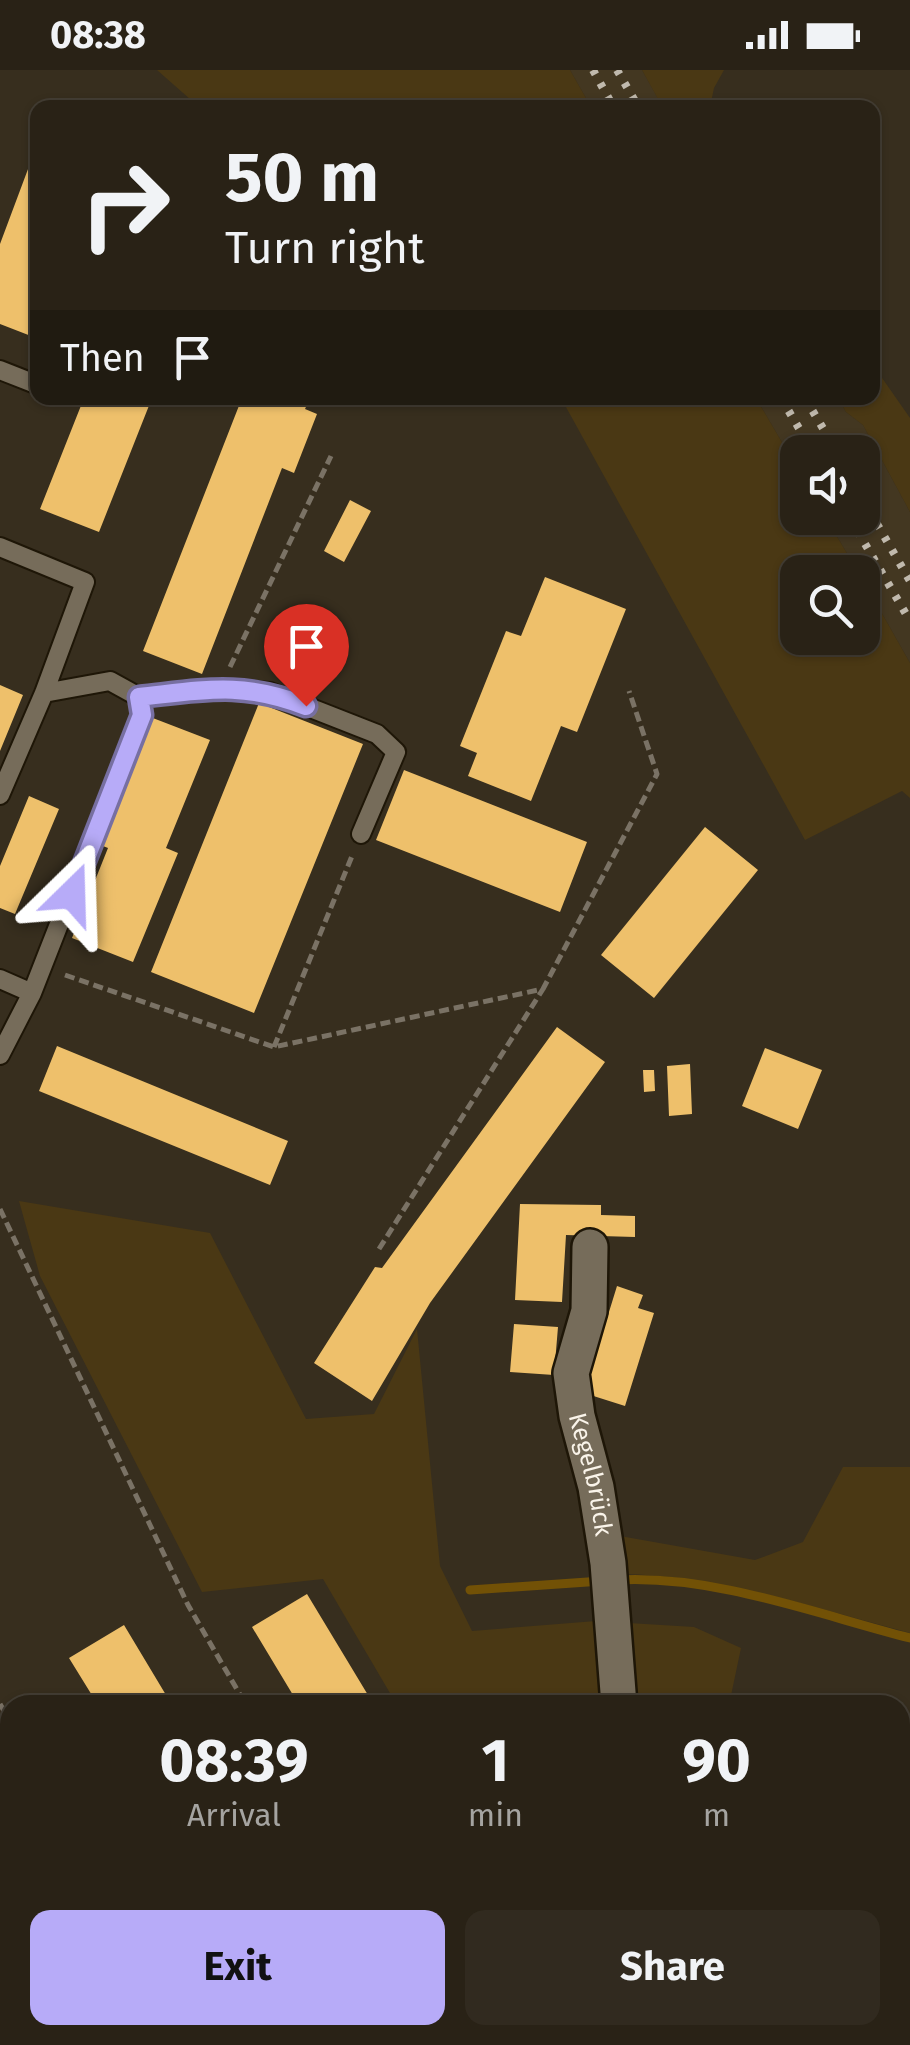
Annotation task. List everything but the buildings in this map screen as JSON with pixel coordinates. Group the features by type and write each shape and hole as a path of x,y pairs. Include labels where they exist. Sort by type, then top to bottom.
{"street":[{"name":"Kegelbrück","path":"590,1247 588,1311 572,1373 577,1416 596,1487 608,1563 618,1695"}],"lane":[{"path":"0,370 30,382"},
{"path":"0,547 85,582 44,694 2,784"},
{"path":"44,694 110,681 139,697 220,688 270,692 377,734 396,752 361,834"},
{"path":"0,1055 43,968 142,715 139,697"},
{"path":"0,978 32,993"}],"path":[{"path":"220,688 331,456"},
{"path":"379,1249 543,989 657,774 628,691"},
{"path":"274,1047 361,834"},
{"path":"43,968 274,1047 543,989"},
{"path":"0,1209 188,1604 240,1695"}],"shaded area":[{"path":"157,70 570,70 587,100 191,100"},
{"path":"570,70 642,70 659,100 587,100"},
{"path":"642,70 724,70 711,100 659,100"},
{"path":"880,375 910,418 910,512 880,456 880,435 868,435 842,405 880,405"},
{"path":"565,405 760,405 780,439 780,535 836,535 848,555 780,555 780,655 880,655 880,610 910,663 910,798 902,791 805,840"},
{"path":"760,405 842,405 868,435 780,435 780,439"},
{"path":"880,456 910,512 910,663 880,610 880,555 848,555 836,535 880,535"},
{"path":"19,1201 210,1233 306,1419 374,1414 417,1329 440,1566 472,1631 596,1621 694,1627 741,1648 731,1695 391,1695 323,1579 202,1592 40,1276"},
{"path":"843,1467 910,1467 910,1633 730,1587 620,1574 620,1536 755,1560 803,1542"}],"waterway":[{"path":"618,1580 655,1580 728,1590 910,1638"},
{"path":"470,1590 602,1581"}],"railway":[{"path":"593,70 610,100"},
{"path":"617,70 634,100"},
{"path":"785,405 803,435"},
{"path":"809,405 827,435"},
{"path":"880,529 910,581"},
{"path":"860,535 910,621"}],"route":[{"path":"72,894 142,715 139,697 220,688 270,692 306,706"}]}
